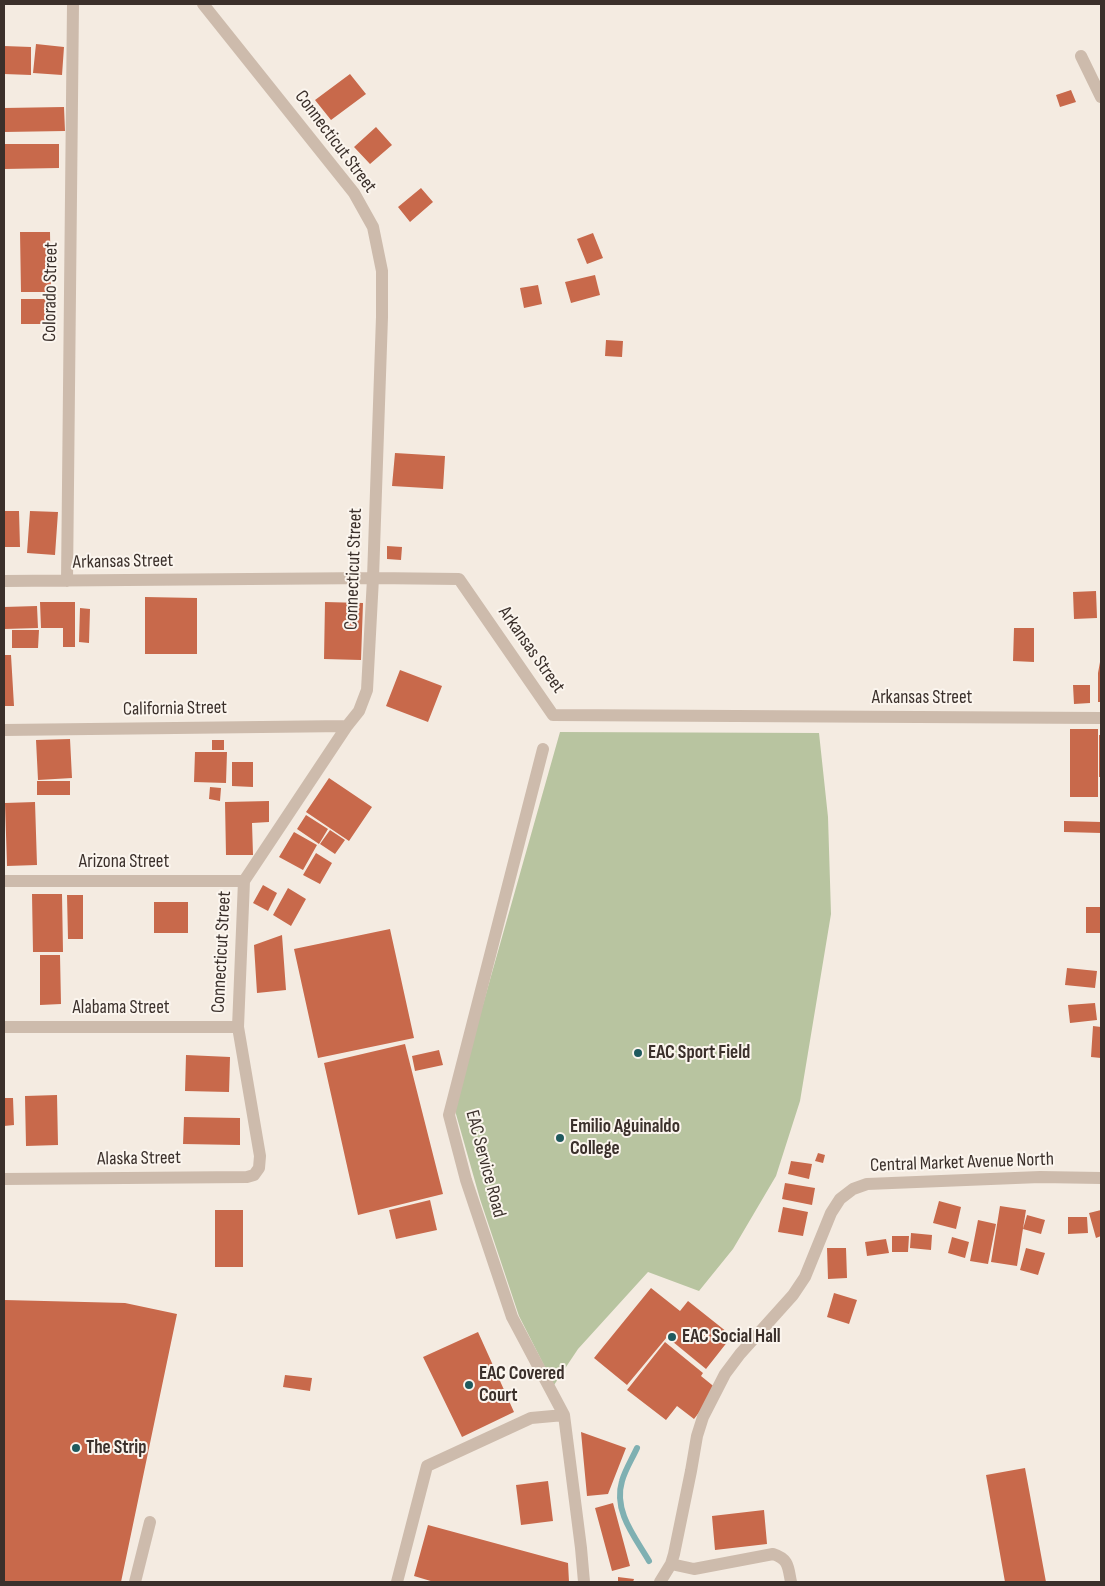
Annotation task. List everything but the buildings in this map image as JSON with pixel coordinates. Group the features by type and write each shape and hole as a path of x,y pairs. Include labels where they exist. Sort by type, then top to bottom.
{"street":[{"name":"Colorado Street","path":"67,581 73,4"},
{"name":"Connecticut Street","path":"202,4 354,193 373,227 382,272 373,578 367,690 359,711 347,726 244,881 238,1027 260,1156"},
{"path":"1082,56 1101,97"},
{"name":"Arkansas Street","path":"4,581 459,579 553,715 1101,718"},
{"name":"California Street","path":"4,730 347,726"},
{"name":"EAC Service Road","path":"543,749 449,1115 466,1180 512,1317 564,1415 584,1582"},
{"name":"Arizona Street","path":"4,881 244,881"},
{"name":"Alabama Street","path":"4,1026 238,1027"},
{"name":"Alaska Street","path":"4,1179 247,1177 254,1175 259,1168 260,1156"},
{"name":"Central Market Avenue North","path":"666,1572 692,1471 697,1436 703,1417 725,1374 740,1354 793,1295 805,1277 831,1213 840,1199 853,1189 867,1184 1040,1177 1101,1178"},
{"path":"397,1582 427,1466 532,1418 564,1415"},
{"path":"135,1582 150,1522"},
{"path":"666,1572 694,1569 773,1554 782,1557 787,1564 791,1582"}],"green space":[{"name":"EAC Sport Field","path":"560,732 819,733 828,817 831,914 800,1101 776,1176 733,1249 699,1291 648,1272 578,1349 554,1385 519,1316 480,1199 454,1107"}],"waterway":[{"path":"637,1448 622,1481 620,1503 627,1523 649,1561"}],"place":[{"name":"EAC Sport Field","path":"638,1053"},
{"name":"Emilio Aguinaldo College","path":"560,1138"},
{"name":"EAC Social Hall","path":"672,1337"},
{"name":"EAC Covered Court","path":"469,1385"},
{"name":"The Strip","path":"76,1448"}]}
